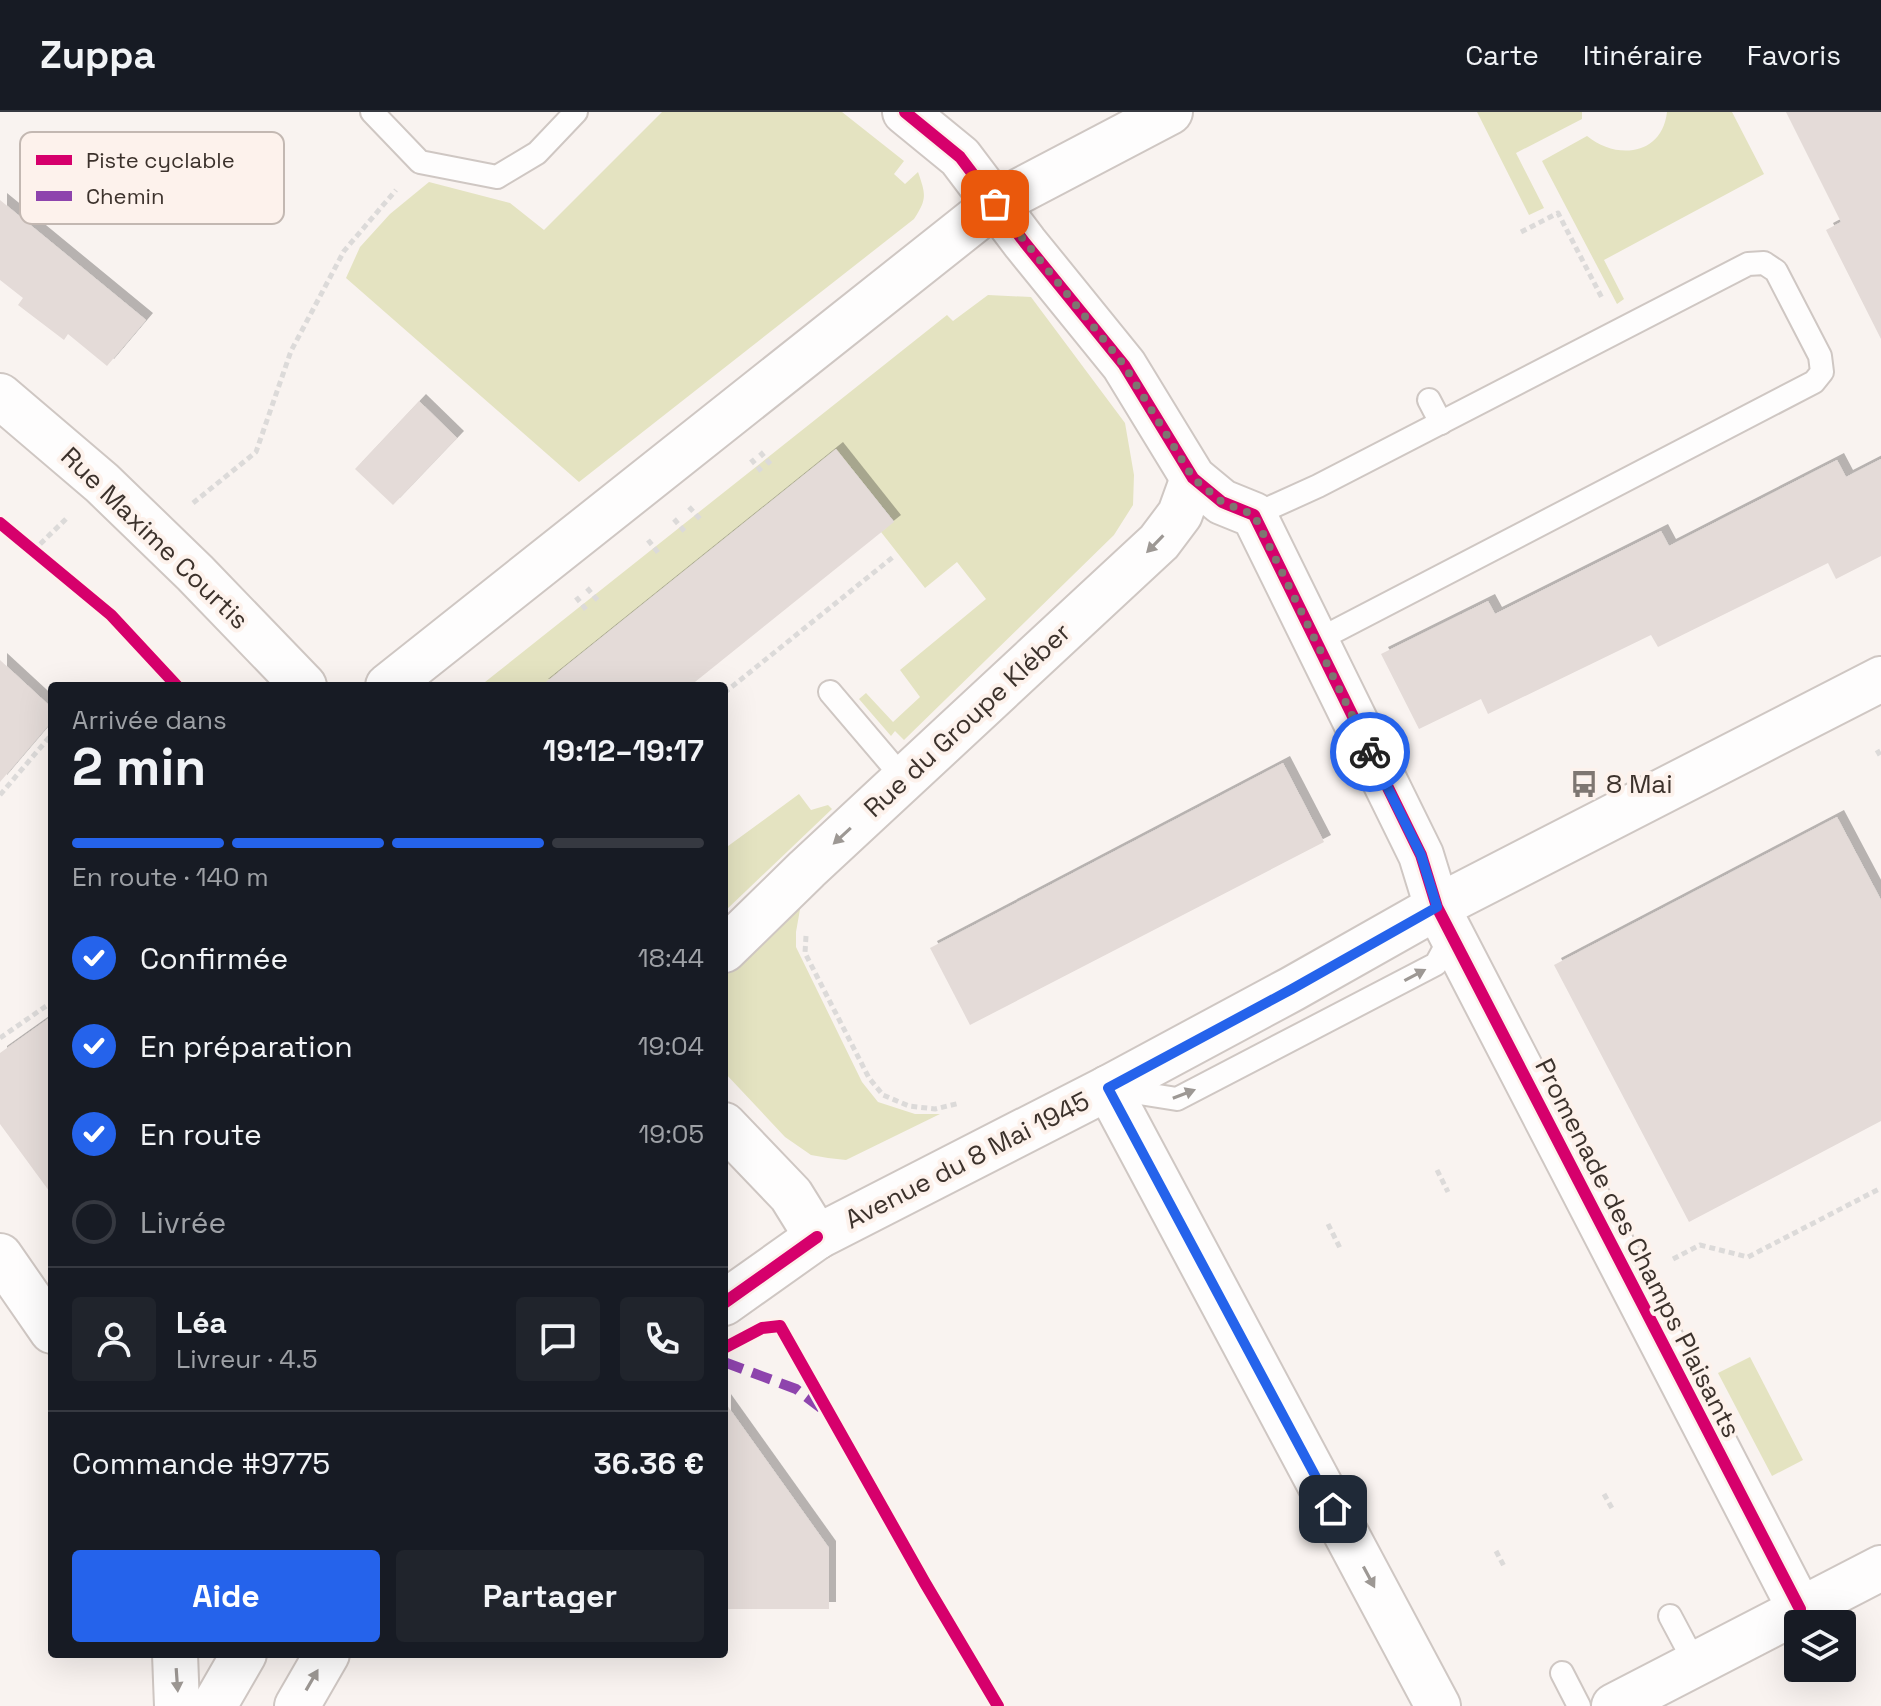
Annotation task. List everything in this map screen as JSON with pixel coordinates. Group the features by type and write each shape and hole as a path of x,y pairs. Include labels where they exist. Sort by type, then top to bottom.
{"street":[{"path":"905,112 960,157 1124,365 1193,478 1222,502 1254,515"},
{"path":"393,682 995,204 1170,112"},
{"name":"Rue Maxime Courtis","path":"0,396 102,483 195,573 300,682"},
{"name":"Rue du Groupe Kléber","path":"728,946 1159,542 1180,514 1193,478"},
{"name":"Promenade des Champs Plaisants","path":"1254,515 1421,855 1444,921 1800,1609"},
{"name":"Avenue du 8 Mai 1945","path":"817,1237 1108,1088 1292,989 1444,921 1881,679"},
{"path":"1108,1088 1438,1706"},
{"path":"728,1129 791,1195 817,1237"},
{"path":"728,1263 817,1237"},
{"path":"728,1300 817,1237"},
{"path":"0,1252 48,1274"},
{"path":"0,1252 48,1290"},
{"path":"0,1252 48,1325"},
{"path":"1614,1706 1659,1696 1695,1663 1881,1568"},
{"path":"175,1658 177,1706"},
{"path":"214,1706 242,1658"},
{"path":"297,1706 325,1658"}],"lane":[{"path":"372,112 420,162 497,177 537,153 576,112"},
{"path":"1254,515 1318,486 1748,264 1764,263 1776,271 1820,356 1822,372 1814,382 1316,641"},
{"path":"1429,400 1441,423"},
{"path":"830,692 904,779"},
{"path":"1108,1088 1177,1099 1249,1072 1357,1016 1436,964 1444,921"},
{"path":"1670,1616 1695,1663"},
{"path":"1562,1673 1579,1706"}],"path":[{"path":"189,507 256,452 291,351 344,251 420,162"},
{"path":"1521,232 1558,213 1619,331"},
{"path":"760,452 772,466"},
{"path":"751,459 762,472"},
{"path":"689,507 702,521"},
{"path":"33,551 68,517"},
{"path":"673,519 686,533"},
{"path":"647,539 660,555"},
{"path":"22,542 44,560"},
{"path":"728,690 893,557"},
{"path":"586,587 600,603"},
{"path":"575,596 588,612"},
{"path":"0,795 48,739"},
{"path":"1877,750 1881,757"},
{"path":"807,928 805,953 869,1078 883,1095 909,1106 935,1109 960,1103"},
{"path":"0,1038 48,1005"},
{"path":"1437,1170 1448,1192"},
{"path":"1631,1281 1700,1245 1748,1257 1881,1188"},
{"path":"1328,1224 1340,1248"},
{"path":"1604,1494 1613,1510"},
{"path":"1496,1551 1505,1568"}],"green space":[{"path":"662,112 842,112 904,161 894,174 905,184 918,172 924,192 923,201 914,219 579,482 346,278 360,247 390,214 429,182 510,203 544,230"},
{"path":"1477,112 1582,112 1582,119 1516,153 1544,208 1529,215"},
{"path":"1667,112 1732,112 1764,174 1604,260 1624,299 1617,304 1542,161 1587,136 1611,149 1636,150 1656,138"},
{"path":"988,295 1031,297 1125,423 1134,475 1133,505 1114,535 904,740 895,731 891,736 859,699 866,693 893,722 920,697 900,670 986,599 957,562 925,588 881,532 894,521 836,449 558,672 565,682 485,682 947,315 953,321"},
{"path":"799,794 811,810 828,805 832,809 728,908 728,846"},
{"path":"802,898 796,947 862,1082 878,1102 915,1114 940,1114 846,1160 811,1155 785,1137 728,1076 728,969"},
{"path":"1750,1357 1803,1460 1772,1476 1718,1373"}],"building":[{"path":"1786,112 1881,112 1881,339 1826,230 1841,222"},
{"path":"0,200 20,216 20,224 29,224 146,320 107,366 68,334 64,340 18,305 23,298 0,280"},
{"path":"419,401 457,438 393,505 355,469"},
{"path":"836,449 894,522 695,682 546,682"},
{"path":"1881,459 1881,556 1836,579 1828,563 1658,647 1651,635 1488,714 1481,699 1419,729 1381,654 1488,601 1495,614 1661,531 1669,546 1837,460 1846,477"},
{"path":"0,660 48,704 48,726 0,782"},
{"path":"1283,763 1324,842 970,1025 930,948"},
{"path":"1837,817 1881,900 1881,1121 1689,1222 1554,965"},
{"path":"48,1019 48,1190 0,1124 0,1053"},
{"path":"728,1407 829,1548 829,1609 728,1609"}],"marked path":[{"path":"728,1364 796,1389 821,1408"}],"cycle path":[{"path":"905,112 960,157 1124,365 1193,478 1222,502 1254,515 1421,855 1437,907 1800,1609"},
{"path":"0,523 111,615 173,682"},
{"path":"728,1300 817,1237"},
{"path":"728,1346 762,1328 780,1326 998,1706"}],"way so far":[{"path":"995,204 1124,365 1193,478 1222,502 1254,515 1370,752"}],"place":[{"name":"8 Mai","path":"1584,784"}],"route":[{"path":"1333,1509 1108,1088 1437,907 1421,855 1370,752"}]}
